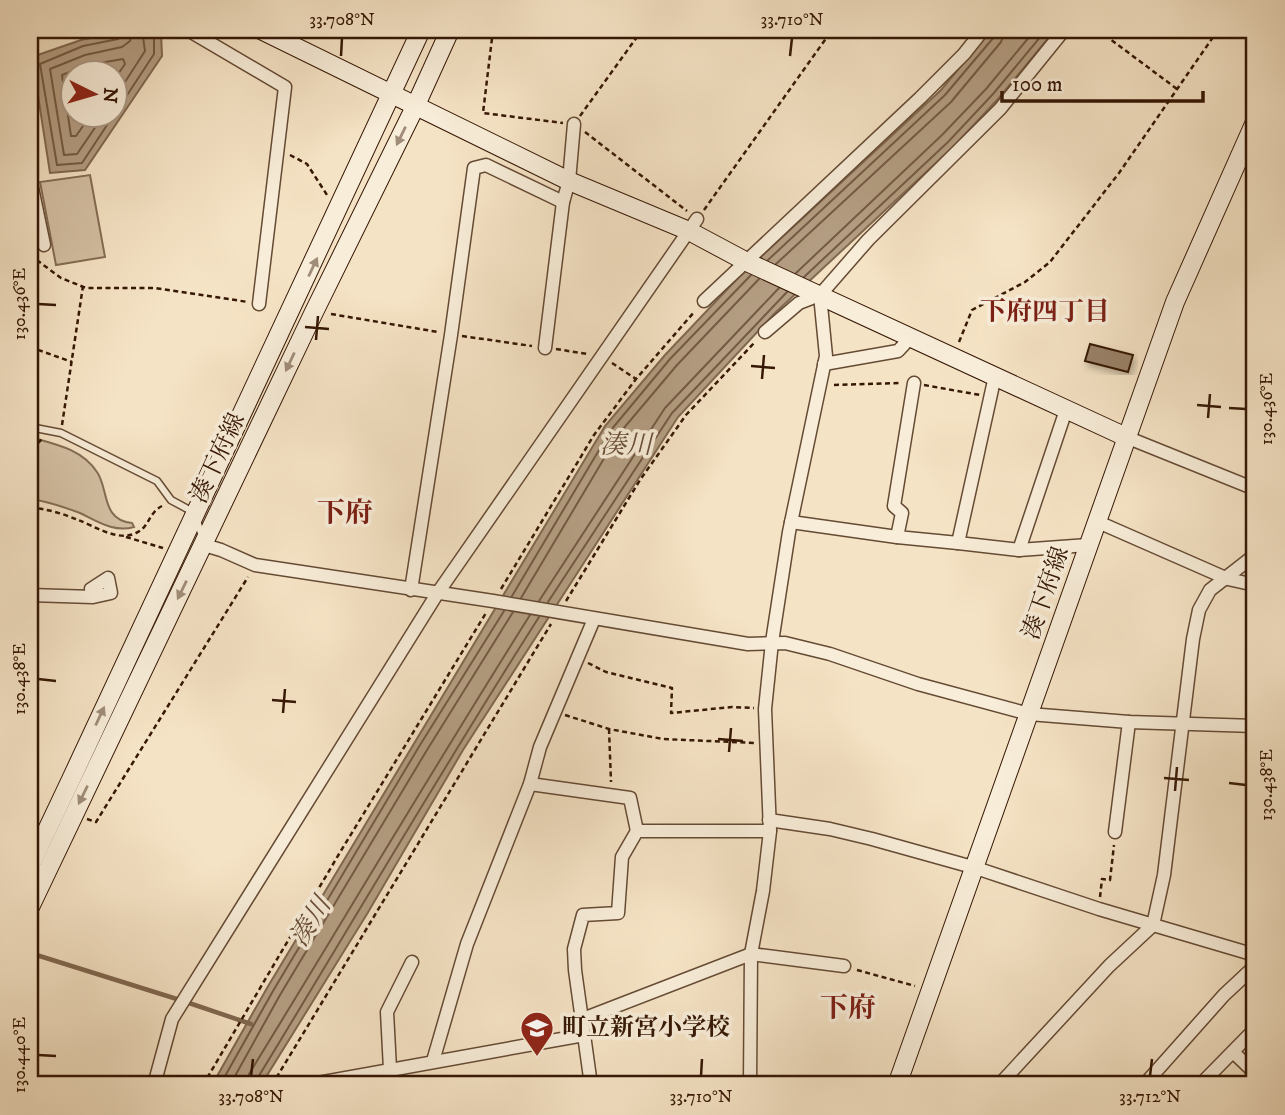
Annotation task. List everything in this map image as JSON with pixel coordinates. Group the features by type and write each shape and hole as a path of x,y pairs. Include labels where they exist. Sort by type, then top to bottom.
{"main road":[{"path":"261,30 569,181 693,225 747,262 1126,437"},
{"name":"湊下府線","path":"30,866 342,204 421,30"},
{"name":"湊下府線","path":"30,907 450,30"},
{"name":"湊下府線","path":"897,1085 1175,302 1254,129"}],"street":[{"path":"188,30 285,87 258,304"},
{"path":"704,301 920,98 964,54 983,30"},
{"path":"765,332 799,303 820,295 868,240 1000,109 1064,30"},
{"path":"545,348 563,202 569,181 574,124"},
{"path":"411,590 474,168 486,165 563,202"},
{"path":"30,178 44,245"},
{"path":"154,1085 172,1019 437,594 693,225"},
{"path":"750,1085 751,954 763,891 770,825 765,709 772,642 791,522 826,356 820,295"},
{"path":"824,364 898,351 911,337"},
{"path":"958,543 995,376"},
{"path":"897,537 902,513 894,506 914,383"},
{"path":"1019,550 1066,410"},
{"path":"1126,437 1255,489"},
{"path":"791,522 1019,550 1088,545"},
{"path":"1098,522 1228,579 1255,585"},
{"path":"204,545 255,565 493,601 748,644 772,642 830,654 918,684 1029,714 1129,722 1255,726"},
{"path":"999,1085 1109,966 1153,925 1164,874 1193,639 1199,610 1210,590 1228,579 1255,555"},
{"path":"30,595 93,597"},
{"path":"433,1061 467,944 530,783 540,747 594,619"},
{"path":"1115,832 1129,722"},
{"path":"530,783 630,798 637,831 622,857 618,913 583,915 575,949 580,1020 591,1085"},
{"path":"637,831 770,825 830,829 976,868 1099,909 1255,955"},
{"path":"580,1020 751,954 844,966"},
{"path":"390,1069 387,1012 412,962"},
{"path":"1152,1083 1224,995 1255,966"},
{"path":"1200,1085 1255,1029"},
{"path":"307,1085 584,1035"},
{"path":"1233,1052 1255,1073"}],"lane":[{"path":"30,427 61,433 157,481 171,500 195,513 204,545"}],"path":[{"path":"493,30 483,113 574,124 693,225 832,30"},
{"path":"574,124 642,30"},
{"path":"1098,30 1177,89"},
{"path":"952,356 972,310 1025,282 1050,262 1119,173 1218,30"},
{"path":"277,151 295,156 307,164 327,195 342,204"},
{"path":"30,255 61,278 83,286 155,288 258,304"},
{"path":"61,433 83,286"},
{"path":"203,1085 339,854 594,435 636,379 704,301"},
{"path":"314,312 451,335 601,355 636,379"},
{"path":"272,1085 640,480 686,415 765,332"},
{"path":"30,347 72,362"},
{"path":"122,536 137,533 147,524 153,511 171,500"},
{"path":"30,508 76,518 108,533 167,550"},
{"path":"73,816 96,822 255,565"},
{"path":"577,658 606,672 672,688 671,713 732,706 765,709"},
{"path":"554,712 609,729 663,739 765,744"},
{"path":"609,729 611,795"},
{"path":"1099,909 1102,879 1110,880 1115,832"},
{"path":"844,966 932,991"}],"shaded area":[{"path":"90,175 105,257 56,265 40,182"},
{"path":"30,437 67,448 91,464 101,479 110,510 122,521 132,523 134,527 113,527 80,513 30,499"}],"water":[{"path":"130,30 161,33 162,56 130,103 130,60 60,60 60,130 112,130 85,170 50,173 32,57 81,40"},
{"name":"湊川","path":"991,30 1055,30 998,99 953,147 775,313 678,417 463,750 367,914 261,1085 212,1085 267,988 605,426 665,355 737,279 941,90"}],"building":[{"path":"1090,344 1133,355 1128,372 1085,361"}],"waterway":[{"path":"30,953 180,1000"},
{"path":"189,1003 251,1024"}],"place":[{"name":"町立新宮小学校","path":"537,1058"}],"district":[{"name":"下府四丁目","path":"1045,312"},
{"name":"下府","path":"345,513"},
{"name":"下府","path":"848,1008"}]}
